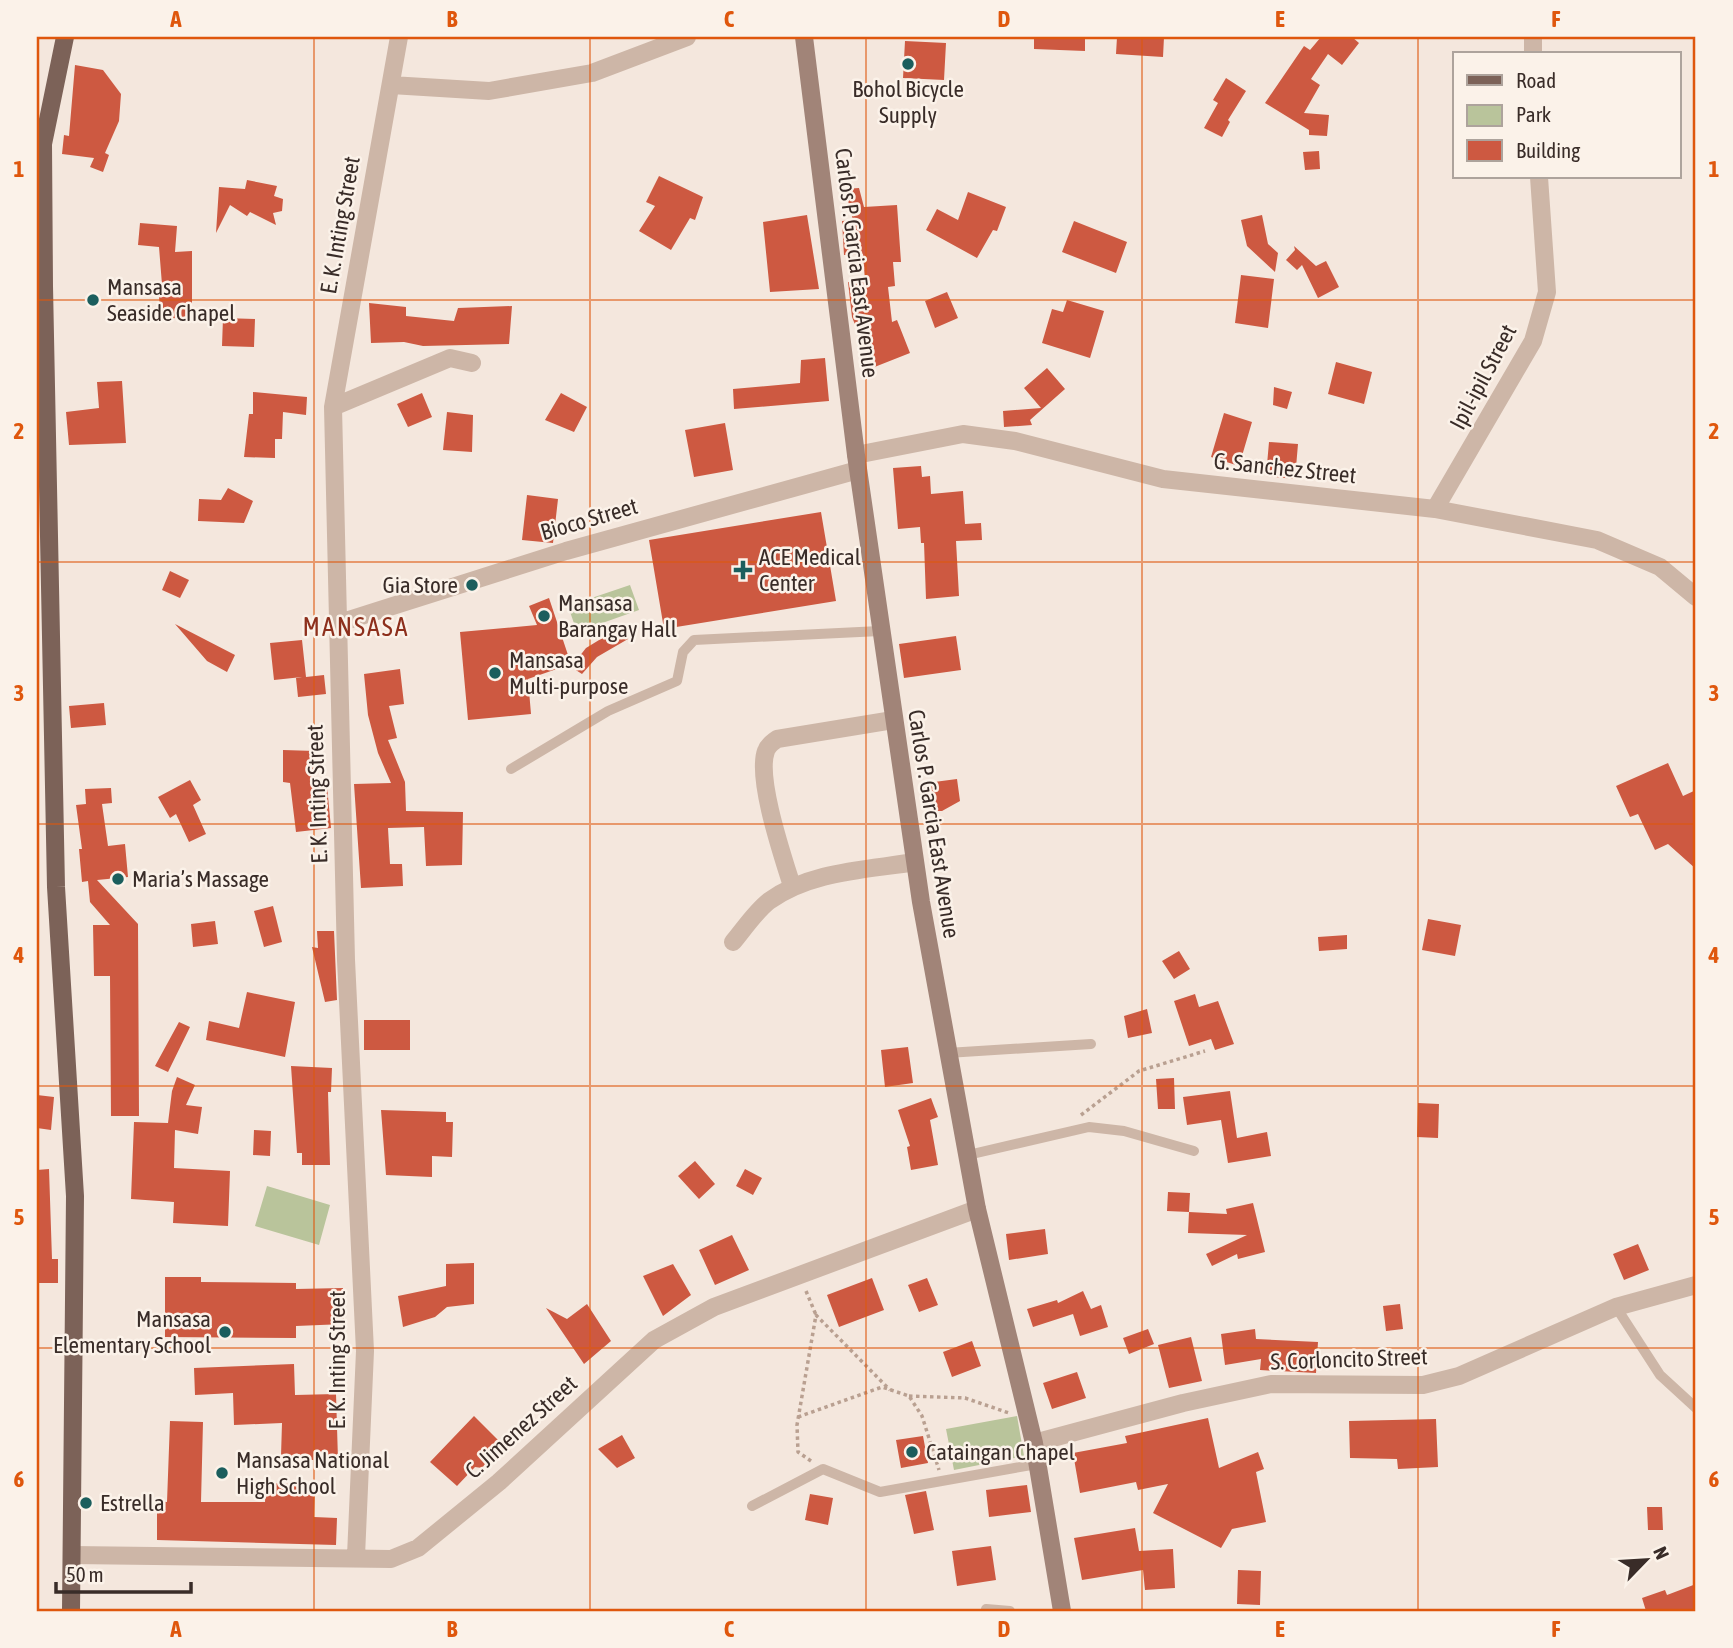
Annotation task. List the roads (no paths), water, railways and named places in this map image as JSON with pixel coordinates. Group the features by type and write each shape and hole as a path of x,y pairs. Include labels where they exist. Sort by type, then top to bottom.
{"main road":[{"path":"65,37 43,144 56,887 75,1196 71,1611"},
{"name":"Carlos P. Garcia East Avenue","path":"804,37 880,631 946,1053 977,1209 1028,1412 1062,1611"}],"street":[{"name":"E. K. Inting Street","path":"356,1556 365,1352 346,960 336,624 333,407 399,37"},
{"path":"391,85 489,91 592,74 687,37"},
{"name":"Ipil-ipil Street","path":"1436,509 1534,341 1546,292 1539,178"},
{"path":"333,407 450,358 472,363"},
{"name":"G. Sanchez Street","path":"857,462 963,434 1016,441 1163,479 1436,509 1597,540 1660,567 1696,597"},
{"name":"Bioco Street","path":"336,624 857,462"},
{"path":"792,886 775,832 764,760 767,747 778,739 893,720"},
{"path":"733,942 766,903 792,886 821,877 915,862"},
{"name":"C. Jimenez Street","path":"72,1555 356,1556 391,1559 418,1548 499,1482 654,1340 714,1307 799,1273 977,1209"},
{"name":"S. Corloncito Street","path":"1034,1443 1183,1403 1271,1384 1423,1385 1459,1376 1616,1307 1696,1285"}],"lane":[{"path":"511,769 608,711 677,681 683,652 694,640 880,631"},
{"path":"946,1053 1091,1044"},
{"path":"968,1155 1089,1127 1124,1130 1194,1151"},
{"path":"1616,1307 1660,1375 1696,1408"},
{"path":"752,1506 823,1469 880,1492 942,1478 1037,1464"},
{"path":"986,1609 1010,1611"}],"place":[{"name":"Bohol Bicycle Supply","path":"908,64"},
{"name":"Mansasa Seaside Chapel","path":"93,300"},
{"name":"ACE Medical Center","path":"743,570"},
{"name":"Gia Store","path":"472,585"},
{"name":"Mansasa Barangay Hall","path":"544,616"},
{"name":"Mansasa Multi-purpose","path":"495,673"},
{"name":"Maria’s Massage","path":"118,879"},
{"name":"Mansasa Elementary School","path":"225,1332"},
{"name":"Cataingan Chapel","path":"912,1452"},
{"name":"Mansasa National High School","path":"222,1473"},
{"name":"Estrella","path":"86,1503"}],"district":[{"name":"MANSASA","path":"356,627"}]}
